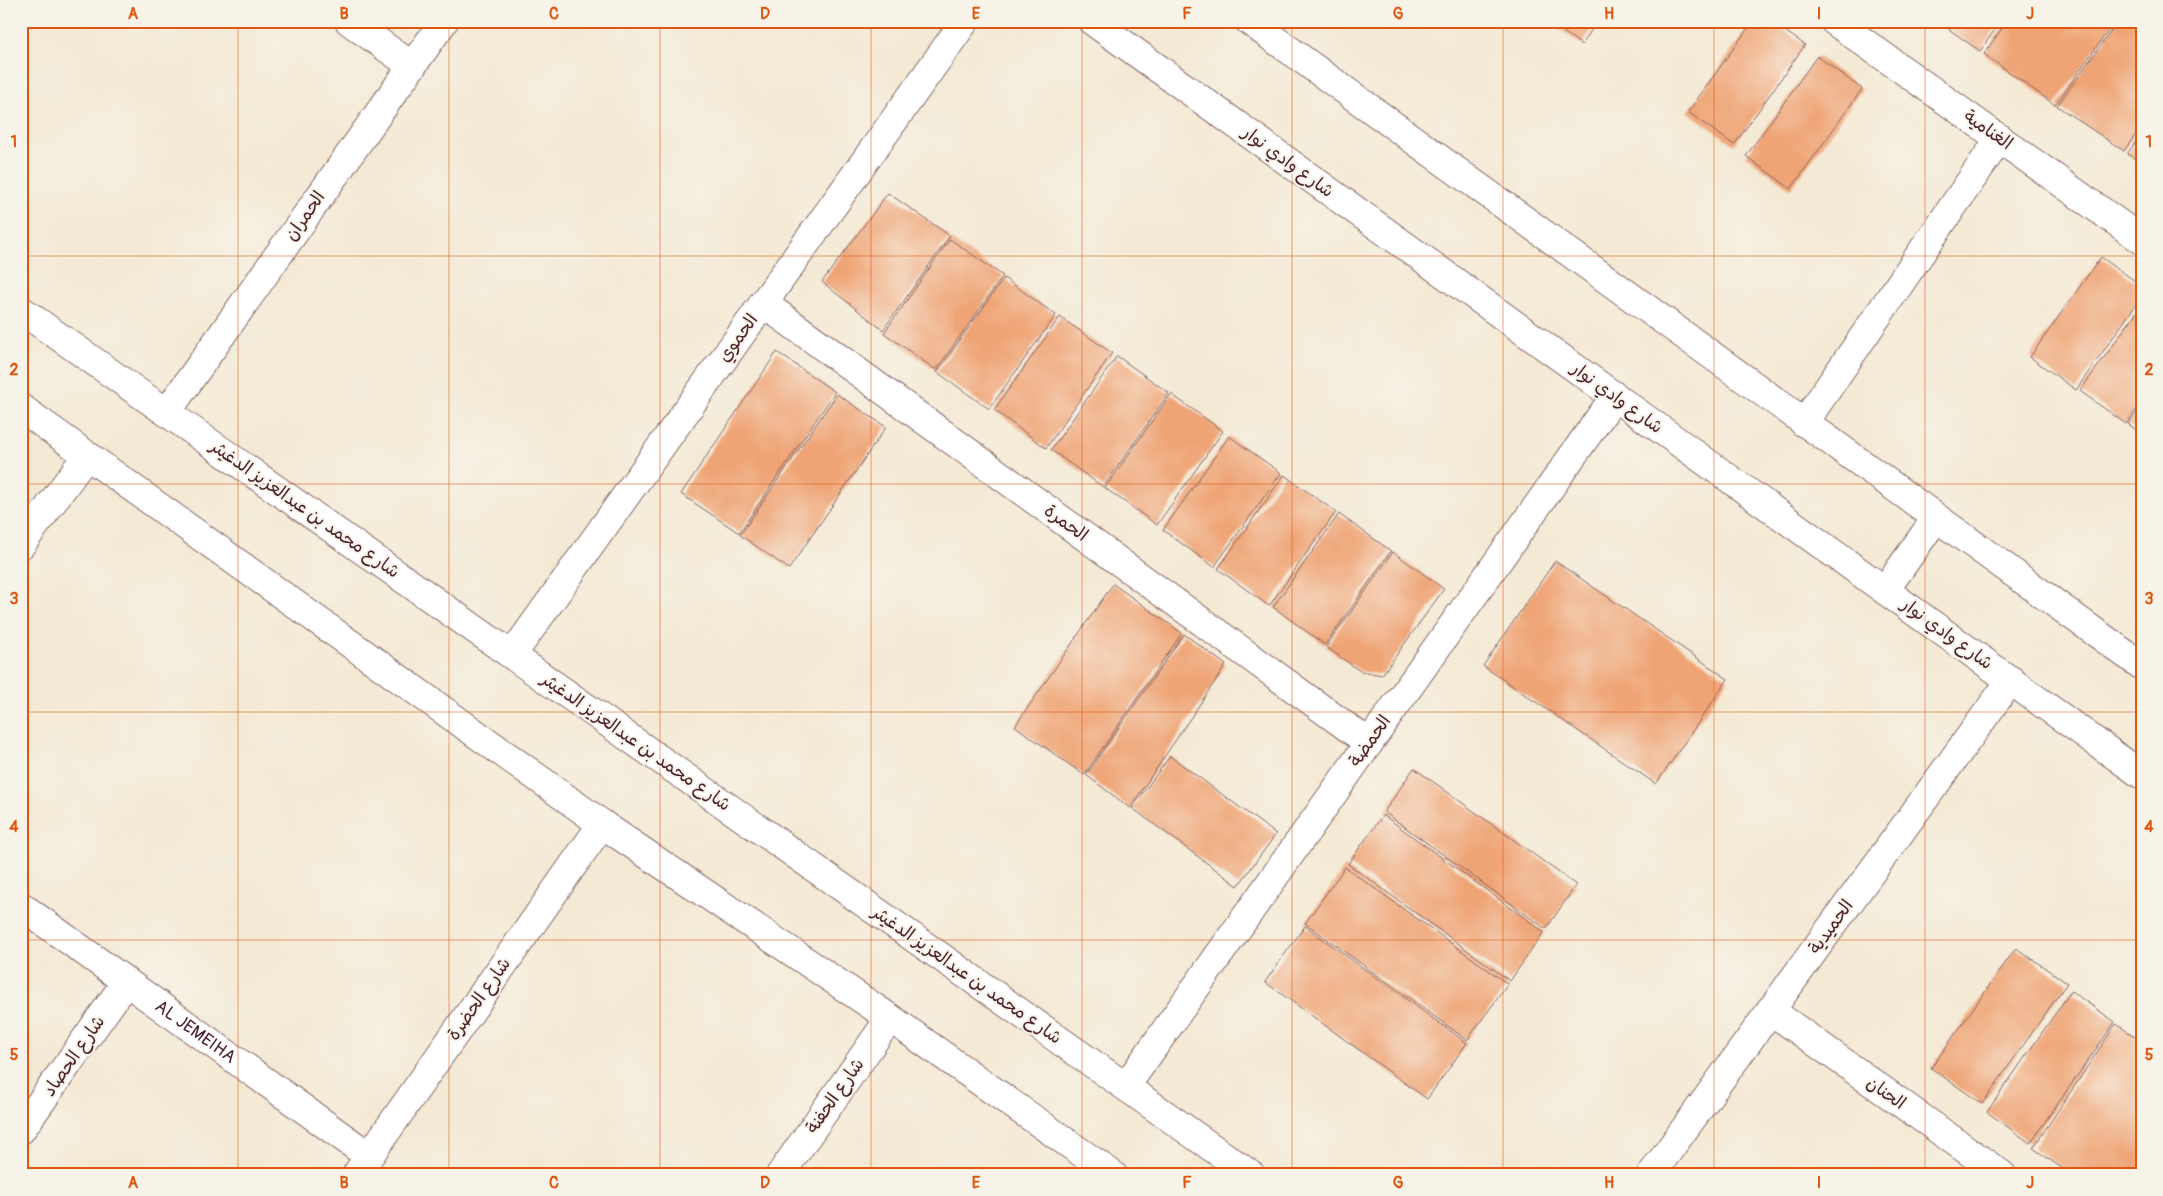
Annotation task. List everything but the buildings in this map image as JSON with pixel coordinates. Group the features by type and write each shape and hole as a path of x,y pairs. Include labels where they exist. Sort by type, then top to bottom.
{"street":[{"path":"349,21 412,66"},
{"name":"الحمران","path":"167,412 444,21"},
{"name":"الحموي","path":"512,655 964,21"},
{"name":"شارع وادي نوار","path":"1092,21 2142,775"},
{"path":"1249,21 2142,666"},
{"name":"الغنامية","path":"1834,21 2142,240"},
{"path":"1804,423 2000,138"},
{"name":"الحمرة","path":"763,303 1369,743"},
{"name":"شارع محمد بن عبدالعزيز الدغيثر","path":"21,310 1251,1175"},
{"name":"الحمضة","path":"1126,1086 1615,396"},
{"path":"21,408 602,824 890,1018 1113,1175"},
{"path":"21,545 87,455"},
{"path":"1885,590 1936,518"},
{"name":"الحميدية","path":"1650,1175 2011,680"},
{"name":"شارع الحضرة","path":"363,1166 602,824"},
{"name":"AL JEMEIHA","path":"21,906 126,982 363,1166"},
{"name":"شارع الحصاد","path":"21,1130 126,982"},
{"name":"الحنان","path":"1770,1010 2002,1175"},
{"name":"شارع الحفنة","path":"780,1175 890,1018"}]}
